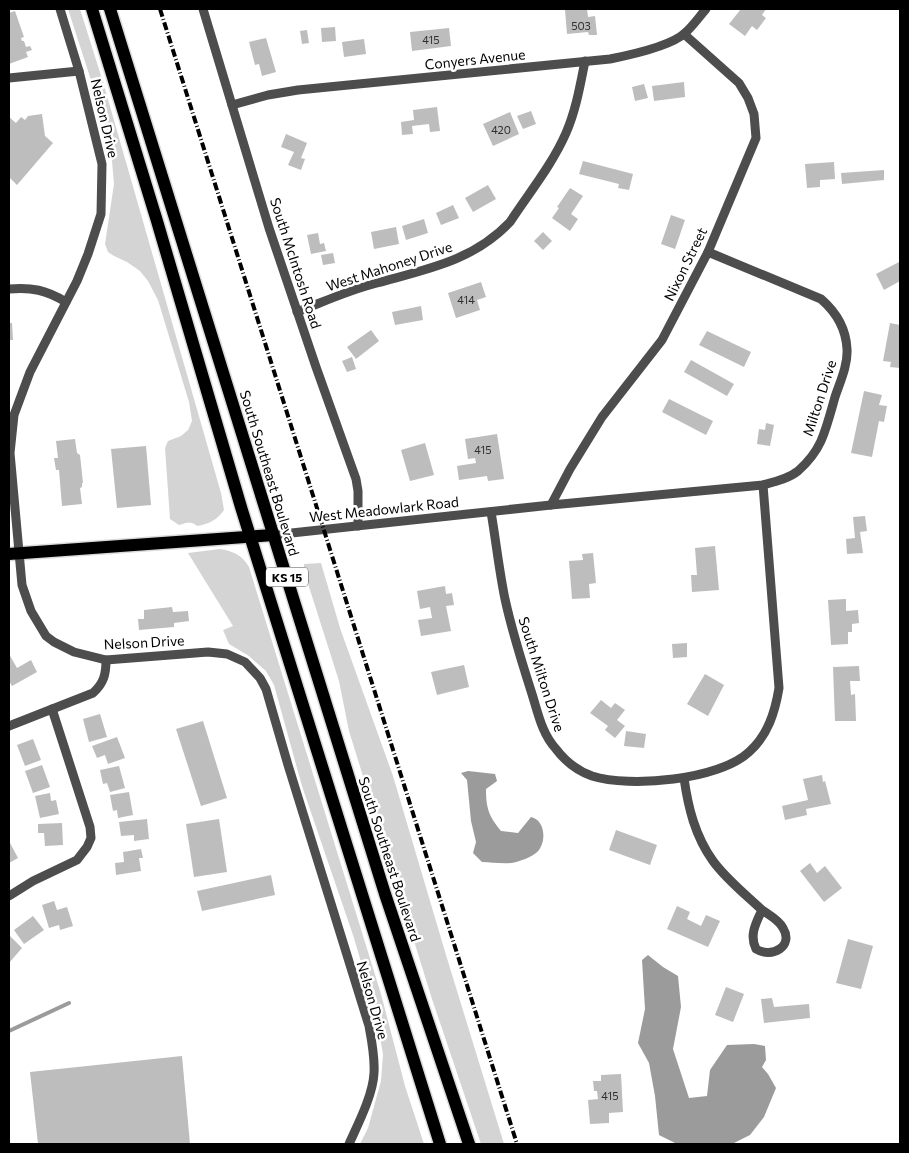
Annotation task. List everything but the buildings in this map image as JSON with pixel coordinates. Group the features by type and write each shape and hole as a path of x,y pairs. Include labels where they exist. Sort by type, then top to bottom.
{"main road":[{"name":"KS 15","path":"92,9 250,537 440,1143"},
{"name":"South Southeast Boulevard","path":"110,9 385,894 469,1144"},
{"name":"West Meadowlark Road","path":"14,553 273,536"}],"street":[{"name":"Nelson Drive","path":"60,9 79,70 102,164 101,214 88,254 30,372 14,415 10,453 14,553 22,585 36,620 46,636 74,652 106,660 218,652 244,662 260,678 266,689 369,1026 374,1058 374,1076 350,1144"},
{"name":"South McIntosh Road","path":"203,9 269,228 356,479 358,526"},
{"name":"Conyers Avenue","path":"232,104 298,90 610,59 636,54 661,46 684,34 706,9"},
{"name":"Nixon Street","path":"552,506 570,469 602,417 662,340 708,252 756,138 756,125 748,98 739,83 684,34"},
{"name":"West Mahoney Drive","path":"297,312 347,292 446,264 477,250 504,228 510,222 557,151 566,134 577,100 584,61"},
{"path":"9,78 79,70"},
{"name":"Milton Drive","path":"708,252 821,299 837,316 846,338 847,358 821,441 809,460 796,472 763,486"},
{"path":"9,289 42,290 66,302"},
{"name":"West Meadowlark Road","path":"273,536 491,512 763,486"},
{"name":"South Milton Drive","path":"491,512 505,598 516,645 543,728 556,750 570,764 582,771 608,780 684,778 702,775 723,768 742,758 761,739 770,723 776,704 779,688 763,486"},
{"path":"9,726 86,696 99,687 106,675 106,660"},
{"path":"9,896 33,880 77,860 91,838 90,827 52,709"},
{"path":"684,778 687,800 694,823 713,861 785,930 786,938 784,944 774,952 762,952 756,949 753,943 752,934 762,910"}],"shaded area":[{"path":"68,9 80,9 103,82 221,493 224,510 216,519 209,523 197,526 188,522 179,525 170,519 165,448 168,441 181,436 188,430 192,421 189,402 158,300 148,281 140,271 108,252 105,244 114,184 111,149 101,111"},
{"path":"220,549 237,554 249,567 381,994 405,1086 424,1144 360,1144 368,1128 381,1081 383,1054 375,1010 354,938 302,786 274,685 266,671 249,656 229,644 223,630 233,626 188,553"},
{"path":"321,563 340,628 393,776 504,1144 481,1144 432,999 349,731 339,681 304,571 304,564"},
{"path":"468,771 495,774 497,781 486,789 487,802 491,816 501,831 518,833 531,817 540,823 543,838 540,849 536,853 517,862 507,863 482,862 473,853 476,842 471,821 467,780 461,773"},
{"path":"648,955 678,976 681,1007 673,1049 689,1098 707,1096 710,1070 727,1045 754,1044 765,1046 766,1060 762,1067 776,1088 764,1117 750,1135 732,1144 677,1144 659,1135 649,1063 638,1043 645,1009 642,960"}],"waterway":[{"path":"9,1031 69,1003"}],"railway":[{"path":"160,9 517,1144"}]}
